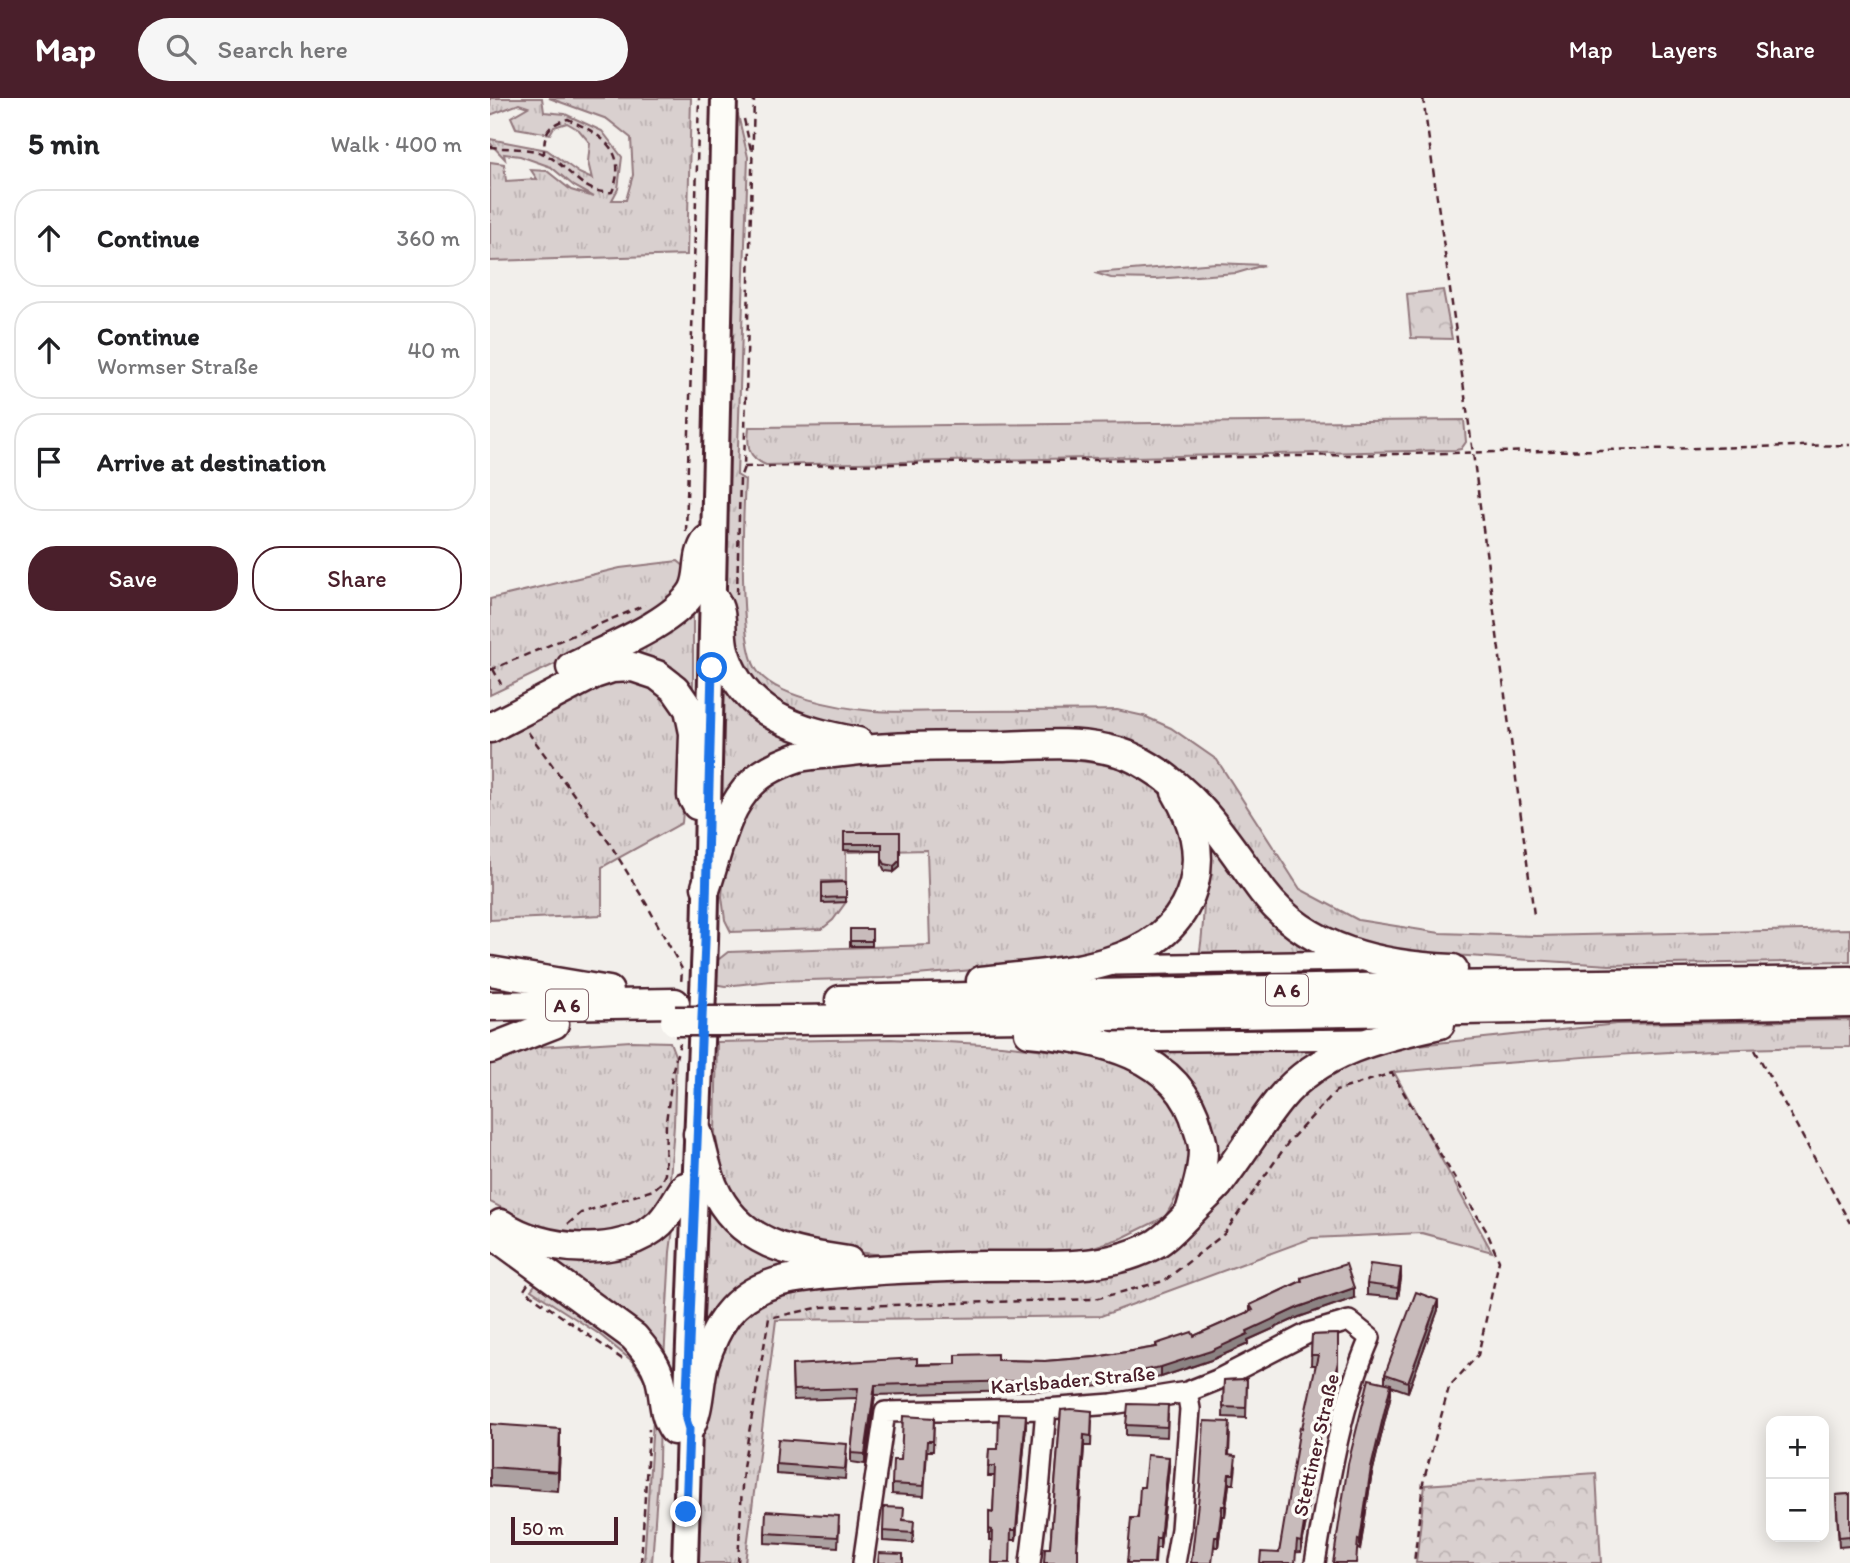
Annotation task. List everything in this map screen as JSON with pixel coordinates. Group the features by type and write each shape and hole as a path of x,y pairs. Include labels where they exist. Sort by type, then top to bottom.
{"highway":[{"path":"496,696 671,616 685,603 696,587 700,551 697,536"},
{"path":"725,603 721,608 720,626 724,651 746,694 786,723 813,734 885,747"},
{"path":"490,727 594,674 612,668 633,667 657,675 676,689 689,709 694,733 692,796 697,805"},
{"path":"706,887 732,811 754,781 774,767 801,757 885,747 1070,745 1104,748 1129,755 1152,768 1207,813 1265,894 1294,923 1327,944 1374,960 1421,968 1616,972 1660,985"},
{"path":"915,999 952,985 1093,966 1136,952 1161,937 1179,918 1191,895 1197,870 1197,845 1190,816 1169,781"},
{"path":"490,971 607,991 628,992 643,1003"},
{"name":"A 6","path":"718,1012 915,999 1427,986 1850,981"},
{"name":"A 6","path":"490,1006 643,1003 675,1012"},
{"name":"A 6","path":"490,1025 554,1024 675,1012 938,1018 1850,1003"},
{"path":"490,1232 634,1337 651,1357 659,1374 664,1394 665,1418 671,1425 694,1419 704,1363 727,1316 740,1301 772,1282 892,1268 1099,1262 1133,1254 1157,1242 1176,1228 1216,1187 1282,1097 1310,1071 1341,1053 1377,1039 1441,1024 1536,1009"},
{"path":"938,1018 962,1030 1058,1035 1097,1042 1145,1059 1178,1085 1195,1113 1203,1147 1200,1178 1190,1212"},
{"path":"490,1049 554,1024"},
{"path":"698,1133 717,1193 734,1219 752,1234 775,1246 800,1254 892,1268"},
{"path":"490,1216 506,1228 533,1240 590,1248 619,1244 641,1237 661,1222 685,1186"}],"main road":[{"path":"668,1563 671,1425 685,1186 697,805 701,796 697,536 709,484 715,420 724,98"},
{"path":"671,1425 686,1419 706,887 725,603 715,420"},
{"path":"671,1425 685,1563"}],"street":[{"path":"1093,966 1374,960"},
{"path":"1097,1042 1377,1039"},
{"name":"Karlsbader Straße","path":"863,1563 884,1412 1046,1409 1112,1404 1187,1392 1217,1380 1308,1333 1349,1321 1370,1338"},
{"name":"Stettiner Straße","path":"1315,1563 1332,1460 1355,1373 1370,1338"},
{"path":"1175,1563 1181,1530 1190,1409 1187,1392"},
{"path":"1030,1563 1046,1409"}],"path":[{"path":"697,536 699,98"},
{"path":"725,603 740,478 744,467 754,98"},
{"path":"1423,98 1534,915"},
{"path":"490,147 544,154 582,184 599,193 612,192 618,178 617,157 598,133 568,119 553,123 544,136 544,154"},
{"path":"744,120 753,157"},
{"path":"744,467 1850,445"},
{"path":"496,696 492,669 649,603"},
{"path":"1755,1050 1850,1223"},
{"path":"738,1563 743,1468 769,1318 822,1307 1095,1298 1164,1281 1224,1234 1290,1140 1335,1091 1392,1073 1487,1232 1499,1261 1478,1355 1449,1387 1423,1483 1413,1563"},
{"path":"529,1283 524,1290 629,1363"},
{"path":"641,1563 671,1425"}],"green space":[{"path":"490,98 542,98 544,112 565,114 602,131 622,157 618,189 612,200 626,200 633,175 631,138 607,119 549,98 691,98 687,255 490,261 490,162 504,164 506,181 537,179 531,170 547,171 571,190 594,197 574,186 551,167 520,156 504,154 505,159 490,143 490,139 547,150 592,179 588,162 590,143 579,130 567,123 554,127 550,134 516,128 511,117 528,107 519,104 490,115"},
{"path":"738,115 748,157 737,475 745,480 743,578 746,633 756,669 765,679 792,694 873,711 1117,710 1144,716 1171,728 1217,760 1300,889 1358,920 1440,933 1536,936 1850,929 1850,961 1609,965 1374,950 1300,918 1162,759 823,730 752,691 724,625 735,116"},
{"path":"1216,263 1264,265 1237,273 1155,279 1111,278 1095,273"},
{"path":"1443,290 1452,339 1411,338 1407,294"},
{"path":"1464,420 1466,442 1461,449 1455,450 766,465 752,454 748,440 749,427"},
{"path":"678,561 692,573 677,601 628,629 490,695 490,599 620,568"},
{"path":"693,608 693,703 606,659"},
{"path":"638,678 678,707 686,775 682,823 602,867 602,915 490,920 490,740 604,679"},
{"path":"723,681 820,742 721,803"},
{"path":"930,759 1065,759 1127,770 1154,787 1168,801 1183,829 1184,880 1159,927 1130,945 1062,962 883,978 771,981 725,986 713,984 714,963 728,952 930,945 927,850 846,852 846,881 822,881 823,903 846,902 833,920 822,929 731,932 725,920 722,897 724,871 742,811 757,794 801,766"},
{"path":"1200,827 1330,954 1199,958 1204,892"},
{"path":"1850,1020 1850,1047 1679,1051 1394,1072 1492,1252 1422,1233 1312,1238 1101,1316 776,1320 745,1563 693,1563 697,1456 706,1388 737,1314 784,1289 1144,1260 1276,1118 1320,1075 1371,1050 1617,1024"},
{"path":"891,1039 1001,1045 1107,1057 1145,1070 1172,1095 1188,1127 1191,1171 1165,1217 1122,1238 1081,1251 885,1255 824,1249 759,1227 726,1192 715,1133 717,1042"},
{"path":"631,1041 670,1042 676,1058 669,1193 642,1226 589,1237 551,1233 490,1202 490,1060 538,1047"},
{"path":"1326,1049 1213,1177 1211,1125 1202,1096 1187,1078 1154,1052"},
{"path":"709,1196 810,1269 703,1336"},
{"path":"674,1221 664,1361 550,1267 558,1254"},
{"path":"538,1281 645,1361 660,1405 652,1563 644,1563 654,1405 643,1377 632,1361 599,1334 531,1290"},
{"path":"1596,1473 1601,1563 1416,1563 1425,1485"}],"building":[{"path":"844,832 900,832 900,860 894,866 885,864 882,859 882,844 844,844"},
{"path":"846,882 846,897 822,898 822,883"},
{"path":"850,929 872,929 872,941 850,941"},
{"path":"1346,1264 1354,1288 1299,1307 1211,1351 1161,1367 1113,1376 1056,1380 875,1385 865,1454 851,1453 858,1388 793,1390 792,1365 917,1358 917,1365 956,1364 956,1355 997,1354 997,1360 1045,1361 1096,1357 1157,1347 1156,1344 1192,1332 1194,1336 1253,1310 1250,1305 1302,1281 1301,1278"},
{"path":"1370,1264 1401,1268 1398,1288 1367,1284"},
{"path":"1416,1292 1438,1300 1408,1382 1385,1374"},
{"path":"1338,1334 1338,1362 1324,1418 1321,1417 1301,1542 1297,1541 1295,1563 1260,1563 1261,1552 1279,1553 1300,1427 1302,1428 1318,1355 1311,1355 1312,1335"},
{"path":"1247,1379 1246,1408 1223,1407 1224,1380"},
{"path":"1369,1379 1391,1384 1371,1468 1356,1563 1333,1563 1348,1464"},
{"path":"1128,1404 1168,1405 1167,1427 1126,1425"},
{"path":"1061,1410 1092,1411 1091,1436 1084,1435 1076,1549 1078,1563 1044,1563 1045,1548 1050,1548"},
{"path":"999,1414 1026,1415 1016,1530 1011,1530 1010,1563 991,1563 992,1530 989,1529 989,1511 993,1512 995,1466 988,1466 989,1449 998,1449"},
{"path":"903,1416 934,1418 933,1441 927,1441 924,1486 892,1484 893,1460 901,1460"},
{"path":"1204,1421 1230,1422 1228,1455 1236,1456 1234,1474 1229,1474 1212,1563 1191,1563 1200,1486"},
{"path":"490,1424 560,1429 558,1472 490,1467"},
{"path":"778,1439 847,1444 845,1469 776,1464"},
{"path":"1147,1455 1169,1457 1160,1538 1156,1538 1154,1563 1127,1563 1131,1518 1138,1518 1140,1487 1144,1487"},
{"path":"1850,1494 1850,1536 1839,1537 1836,1495"},
{"path":"884,1507 904,1508 903,1520 914,1521 913,1533 883,1531"},
{"path":"766,1511 839,1516 838,1537 765,1533"},
{"path":"879,1553 903,1554 903,1563 878,1563"}],"route":[{"path":"686,1512 689,1429 686,1419 705,942 712,668"}]}
